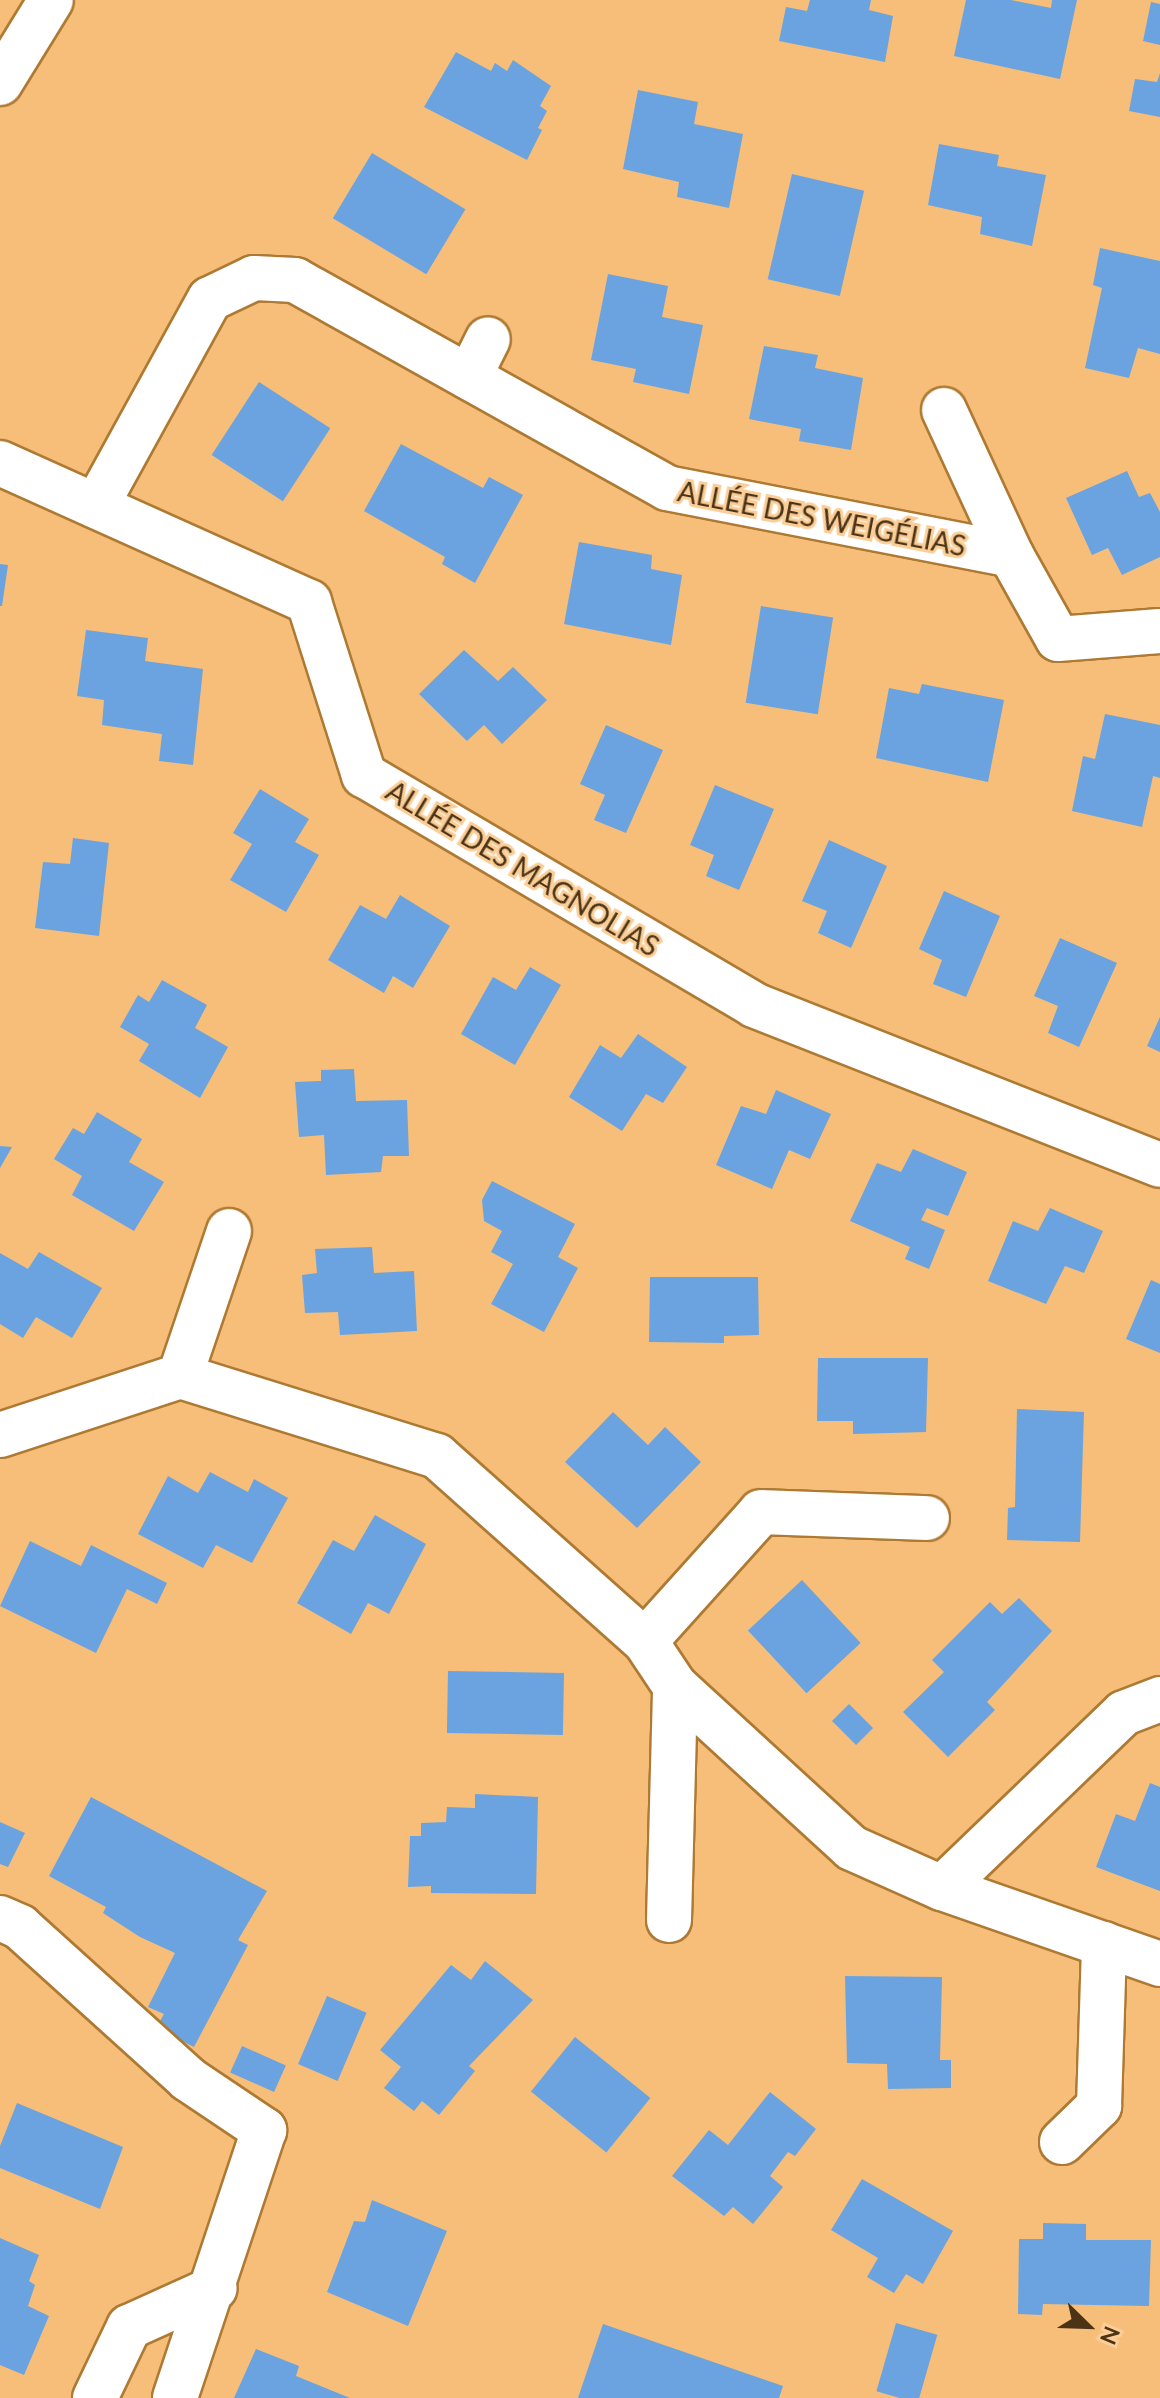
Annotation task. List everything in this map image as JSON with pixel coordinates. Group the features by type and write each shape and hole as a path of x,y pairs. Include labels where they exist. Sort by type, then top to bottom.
{"street":[{"path":"0,83 51,0"},
{"name":"ALLÉE DES WEIGÉLIAS","path":"96,506 210,299 254,278 295,280 667,488 1011,555"},
{"path":"469,377 488,339"},
{"name":"ALLÉE DES WEIGÉLIAS","path":"944,410 1011,555 1058,639 1160,631"},
{"name":"ALLÉE DES MAGNOLIAS","path":"0,463 309,602 364,775 754,1005 1160,1165"},
{"path":"180,1376 229,1231"},
{"path":"0,1435 180,1376 437,1456 645,1641 675,1686 852,1848 942,1888 1160,1964"},
{"path":"645,1641 761,1512 927,1518"},
{"path":"669,1920 675,1686"},
{"path":"942,1888 1124,1713 1160,1699"},
{"path":"0,1918 20,1927 188,2079 264,2130 215,2288 175,2398"},
{"path":"1062,2142 1099,2106 1104,1944"},
{"path":"95,2398 129,2327 215,2288"}],"building":[{"path":"810,0 871,0 869,10 893,16 885,62 779,41 786,7 807,11"},
{"path":"966,0 1011,0 1051,8 1052,0 1077,0 1060,79 954,56"},
{"path":"1151,2 1160,4 1160,45 1143,41"},
{"path":"456,52 491,71 495,63 507,71 513,60 551,86 540,106 547,111 538,128 542,130 527,160 424,107"},
{"path":"1160,73 1160,117 1129,111 1135,79 1157,82"},
{"path":"638,90 698,102 694,124 743,134 729,208 677,197 679,182 623,169"},
{"path":"939,144 999,155 997,166 1046,175 1032,246 980,234 982,217 928,205"},
{"path":"372,153 465,209 426,274 333,218"},
{"path":"792,174 864,191 840,296 768,279"},
{"path":"1100,248 1160,261 1160,354 1138,348 1129,378 1085,368 1102,288 1093,285"},
{"path":"608,274 668,286 662,317 703,325 689,394 633,382 636,369 591,360"},
{"path":"764,346 818,355 815,368 863,378 851,450 799,441 801,429 749,419"},
{"path":"259,382 330,428 283,501 212,455"},
{"path":"401,444 483,488 489,477 523,495 475,583 442,564 445,557 364,511"},
{"path":"1127,471 1139,497 1150,493 1160,512 1160,557 1122,575 1108,548 1092,555 1066,498"},
{"path":"579,542 652,555 651,569 682,575 671,645 564,624"},
{"path":"0,564 8,565 2,606 0,606"},
{"path":"761,606 833,617 818,714 746,703"},
{"path":"86,630 148,638 145,661 203,669 193,765 159,761 162,734 102,725 104,700 77,696"},
{"path":"464,650 498,681 513,667 547,700 502,744 484,725 467,741 419,694"},
{"path":"922,684 1004,700 988,782 876,758 889,688 919,694"},
{"path":"1105,714 1160,725 1160,778 1153,776 1142,827 1072,811 1083,756 1095,759"},
{"path":"606,725 663,750 626,833 594,820 605,795 580,784"},
{"path":"715,785 774,809 739,890 706,876 714,855 690,845"},
{"path":"260,789 309,819 295,842 319,855 286,912 230,880 252,844 233,833"},
{"path":"73,838 109,843 99,936 35,928 43,862 70,864"},
{"path":"829,840 887,866 851,948 818,933 827,911 802,901"},
{"path":"944,891 1000,916 966,997 933,984 942,960 919,949"},
{"path":"400,895 450,926 413,988 393,976 384,993 328,960 360,905 386,919"},
{"path":"1060,938 1117,963 1079,1047 1048,1033 1058,1006 1034,996"},
{"path":"530,967 561,985 515,1065 461,1034 493,977 516,990"},
{"path":"162,980 207,1005 195,1028 228,1047 200,1098 139,1061 149,1044 120,1027 138,995 149,1002"},
{"path":"1160,1017 1160,1052 1147,1046"},
{"path":"638,1034 687,1067 663,1103 646,1094 622,1131 569,1097 600,1045 621,1058"},
{"path":"354,1069 356,1101 407,1100 409,1156 383,1156 381,1172 326,1175 324,1135 299,1137 295,1082 321,1081 321,1070"},
{"path":"776,1090 831,1114 810,1159 789,1150 772,1189 716,1165 741,1106 766,1114"},
{"path":"97,1112 142,1139 129,1162 164,1182 134,1231 72,1195 82,1176 54,1159 73,1128 84,1134"},
{"path":"0,1146 12,1147 0,1168"},
{"path":"913,1149 967,1172 948,1216 927,1208 921,1220 945,1230 929,1269 905,1259 910,1247 850,1221 877,1163 901,1172"},
{"path":"492,1181 575,1224 558,1257 578,1268 544,1332 491,1304 513,1264 491,1252 502,1231 484,1221 482,1200"},
{"path":"1050,1208 1103,1231 1084,1273 1065,1266 1046,1304 988,1281 1013,1221 1038,1231"},
{"path":"372,1247 374,1273 414,1271 417,1331 340,1335 338,1312 305,1313 302,1275 317,1273 315,1249"},
{"path":"39,1252 102,1288 72,1338 36,1317 23,1338 0,1324 0,1253 28,1269"},
{"path":"650,1277 758,1277 759,1335 724,1336 724,1343 649,1342"},
{"path":"1151,1280 1160,1284 1160,1353 1126,1339"},
{"path":"818,1358 928,1358 926,1432 853,1434 853,1421 817,1421"},
{"path":"1017,1409 1084,1412 1080,1542 1007,1540 1008,1508 1015,1507"},
{"path":"613,1412 648,1445 665,1427 701,1462 637,1528 565,1462"},
{"path":"210,1472 248,1492 254,1479 288,1498 252,1563 216,1545 203,1568 138,1534 168,1476 198,1493"},
{"path":"375,1515 426,1544 389,1614 368,1603 351,1634 297,1603 333,1540 354,1551"},
{"path":"30,1541 81,1566 91,1545 167,1583 157,1604 127,1589 96,1653 0,1606"},
{"path":"802,1580 861,1643 807,1693 748,1630"},
{"path":"1019,1598 1052,1631 987,1702 995,1710 948,1757 903,1712 944,1672 932,1660 990,1602 1002,1614"},
{"path":"448,1671 564,1673 563,1735 447,1733"},
{"path":"849,1704 873,1728 856,1745 832,1721"},
{"path":"1150,1783 1160,1787 1160,1891 1096,1867 1116,1814 1135,1821"},
{"path":"475,1794 538,1797 536,1894 431,1893 431,1886 408,1887 410,1836 421,1836 421,1823 446,1822 447,1807 475,1808"},
{"path":"91,1797 267,1891 238,1940 248,1945 194,2047 156,2028 164,2014 148,2007 175,1953 140,1937 103,1913 106,1907 49,1876"},
{"path":"0,1822 25,1833 8,1867 0,1864"},
{"path":"485,1961 533,2000 469,2066 475,2071 439,2115 422,2101 414,2111 384,2088 401,2067 380,2050 451,1965 471,1980"},
{"path":"845,1976 942,1977 940,2060 951,2060 951,2088 888,2089 887,2064 847,2063"},
{"path":"327,1996 367,2013 338,2081 298,2064"},
{"path":"575,2037 650,2098 606,2152 531,2091"},
{"path":"242,2046 286,2066 274,2092 230,2072"},
{"path":"770,2092 816,2129 795,2156 788,2152 770,2176 783,2187 753,2224 733,2207 724,2216 672,2176 709,2130 728,2145"},
{"path":"17,2103 123,2147 100,2209 0,2168 0,2146"},
{"path":"862,2179 953,2231 923,2284 906,2274 894,2293 867,2277 878,2258 831,2230"},
{"path":"372,2200 447,2231 408,2326 327,2292 354,2221 365,2222"},
{"path":"1043,2223 1086,2224 1086,2240 1151,2240 1149,2306 1043,2304 1042,2315 1018,2314 1019,2239 1043,2239"},
{"path":"0,2238 39,2255 29,2281 35,2285 28,2306 49,2316 24,2375 0,2365"},
{"path":"896,2323 937,2335 919,2398 900,2398 876,2391"},
{"path":"603,2324 783,2386 779,2398 578,2398"},
{"path":"256,2349 299,2366 296,2376 350,2398 234,2398"}]}
